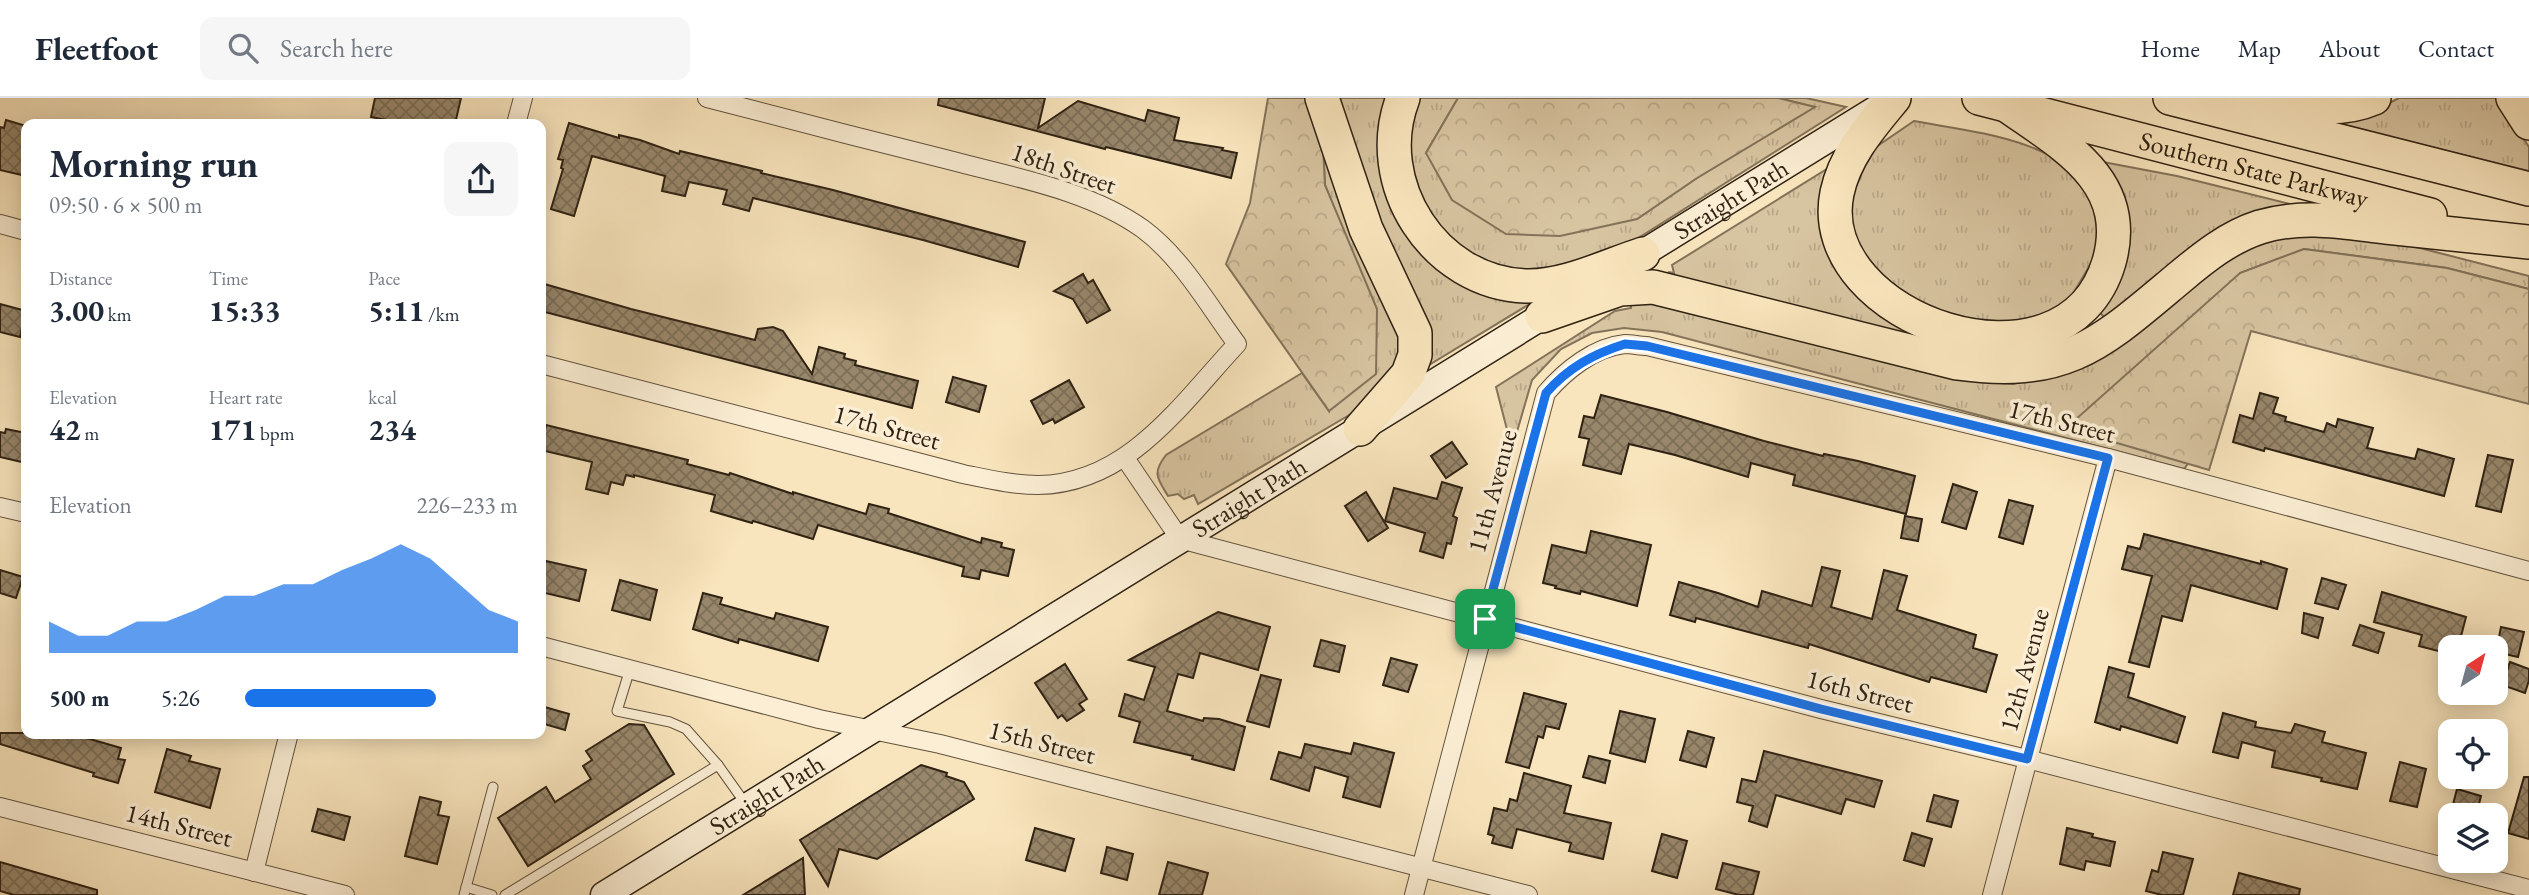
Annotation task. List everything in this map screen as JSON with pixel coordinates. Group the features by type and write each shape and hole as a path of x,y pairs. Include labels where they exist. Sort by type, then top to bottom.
{"highway":[{"path":"1322,98 1370,239 1415,333 1415,355 1408,374 1360,429"},
{"path":"1403,98 1394,143 1400,186 1420,227 1440,250 1457,263 1491,279 1522,286 1538,286 1567,280 1643,254"},
{"path":"1894,98 1864,135 1842,176 1835,209 1840,238 1855,266 1892,304 1939,328 1970,336 2022,337 2058,324 2076,313 2100,283 2106,270 2112,242 2111,211 2102,186 2075,155 1993,102"},
{"name":"Southern State Parkway","path":"2170,98 2529,189"},
{"path":"2239,98 2269,99 2317,108 2346,106 2374,98"},
{"path":"2513,98 2529,123"},
{"name":"Southern State Parkway","path":"1993,102 2529,241"},
{"path":"1542,316 1620,289 1653,287 1957,362 1989,367 2017,366 2055,361 2092,346 2220,246 2252,230 2276,223 2309,219 2342,220 2382,227 2529,241"}],"main road":[{"name":"Straight Path","path":"609,894 1894,98"}],"street":[{"path":"517,119 523,98"},
{"name":"18th Street","path":"707,98 1073,195 1108,209 1144,230 1172,258 1237,344 1156,430 1125,458"},
{"path":"0,224 21,230"},
{"name":"17th Street","path":"1583,361 1599,352 1625,344 1647,346 2108,458 2529,572"},
{"name":"11th Avenue","path":"1414,895 1546,393 1559,377 1583,361"},
{"name":"17th Street","path":"546,365 1002,482 1037,485 1074,480 1105,470 1125,458"},
{"path":"1125,458 1180,539"},
{"name":"12th Avenue","path":"1992,895 2108,458"},
{"path":"0,507 21,512"},
{"name":"16th Street","path":"1180,539 1821,709 2027,759 2529,889"},
{"name":"15th Street","path":"546,647 819,719 876,729 1528,895"},
{"path":"254,872 287,739"},
{"name":"14th Street","path":"0,807 345,895"}],"lane":[{"path":"630,669 617,711 670,722 686,729 718,765 748,807"},
{"path":"505,895 718,765"},
{"path":"492,895 465,891 493,787"}],"green space":[{"path":"1268,98 1309,98 1322,128 1325,185 1377,309 1376,374 1329,411 1226,264 1250,203"},
{"path":"1333,98 1393,98 1383,118 1382,181 1413,240 1446,276 1495,297 1533,302 1419,371"},
{"path":"1420,98 1458,98 1426,153 1637,219 1697,178 1814,107 1778,98 1806,98 1846,107 1594,266 1497,274 1443,245 1411,194 1406,131"},
{"path":"1458,98 1778,98 1815,107 1697,178 1637,219 1560,236 1506,234 1452,200 1426,153"},
{"path":"2399,98 2497,98 2529,147 2529,171 2342,125 2344,118 2376,110"},
{"path":"1914,121 2015,141 2062,163 2080,178 2094,198 2104,241 2060,316 1959,327 1900,299 1854,251 1845,190 1876,147"},
{"path":"1322,128 1407,355 1385,394 1198,504 1194,495 1184,499 1178,494 1168,496 1158,476 1159,466 1166,455 1302,373 1329,411 1347,240 1325,185"},
{"path":"1843,159 1824,219 1914,333 1910,346 1661,279 1669,272 1674,273 1672,265"},
{"path":"2103,162 2177,176 2314,210 2274,218 2111,324 2096,309"},
{"path":"2373,236 2529,276 2529,289 2447,268 2304,249 2240,273 2190,461 2184,469 1662,332 1624,328 1592,333 1561,349 1532,380 1512,449 1496,387 1615,311 1631,308 1631,301 1672,305 1961,380 2013,384 2065,373 2224,262 2270,237"},
{"path":"2304,249 2447,268 2529,289 2529,404 2251,331 2209,470 2066,428 2240,273"}],"building":[{"path":"375,98 461,98 456,119 371,117"},
{"path":"939,98 1045,98 1038,128 1078,101 1145,121 1148,110 1179,118 1174,140 1237,153 1231,178 1106,147 1105,149 938,105"},
{"path":"6,120 21,124 21,175 0,170 0,127 4,128"},
{"path":"569,123 619,138 619,135 640,140 679,154 680,151 762,171 761,173 1025,242 1018,267 923,240 753,198 749,211 723,204 727,190 689,182 685,196 662,191 665,176 592,156 574,216 551,209 563,169 563,160 558,159"},
{"path":"1083,274 1088,283 1093,280 1110,310 1087,323 1073,299 1054,291"},
{"path":"546,284 755,340 758,329 773,327 783,331 812,374 819,347 845,354 844,358 856,361 855,365 918,381 912,408 546,312"},
{"path":"0,304 21,310 20,337 0,332"},
{"path":"953,377 986,386 979,412 946,402"},
{"path":"1069,380 1084,407 1055,423 1053,419 1043,424 1031,401"},
{"path":"2260,393 2278,398 2273,413 2286,417 2285,421 2324,432 2327,423 2336,427 2338,419 2373,428 2367,448 2415,459 2418,449 2454,459 2444,496 2265,448 2264,451 2233,442 2240,415 2253,419"},
{"path":"1601,395 1764,441 1915,476 1906,514 1793,485 1795,475 1751,463 1748,477 1629,444 1621,474 1583,465 1589,439 1579,437 1584,416 1594,418"},
{"path":"546,425 688,460 687,464 729,475 730,473 866,514 869,504 889,509 888,513 981,543 982,538 1002,543 1001,547 1014,550 1008,576 981,570 979,579 962,576 964,567 818,525 813,539 753,521 752,523 711,511 715,495 634,475 626,475 623,485 611,482 608,494 586,489 592,462 546,451"},
{"path":"6,429 21,432 21,462 0,457 0,432 5,433"},
{"path":"1452,442 1467,464 1446,478 1431,456"},
{"path":"2488,455 2513,460 2501,512 2476,506"},
{"path":"1442,482 1462,488 1453,516 1457,518 1451,544 1447,543 1443,558 1420,551 1425,533 1385,521 1394,488 1437,499"},
{"path":"1953,484 1977,492 1966,529 1942,522"},
{"path":"1366,492 1388,528 1368,541 1345,506"},
{"path":"2009,500 2033,506 2023,544 1999,537"},
{"path":"1905,516 1922,519 1918,541 1901,538"},
{"path":"1591,531 1651,545 1637,606 1543,583 1552,545 1586,553"},
{"path":"2144,534 2287,569 2277,609 2191,585 2182,621 2162,616 2149,667 2129,662 2152,576 2122,569 2128,546 2140,549"},
{"path":"546,561 586,570 579,601 546,593"},
{"path":"1822,567 1840,571 1831,607 1872,619 1884,570 1907,576 1897,610 1976,635 1973,648 1997,655 1986,692 1931,677 1929,682 1809,644 1808,648 1696,618 1695,622 1670,615 1679,582 1758,607 1762,591 1812,606"},
{"path":"0,570 21,576 16,598 0,593"},
{"path":"2322,578 2346,585 2338,609 2315,603"},
{"path":"620,580 657,590 650,620 612,610"},
{"path":"2382,592 2466,617 2461,635 2438,635 2438,651 2419,646 2422,635 2374,622"},
{"path":"703,593 722,598 720,604 774,619 776,613 828,627 818,661 739,639 738,643 693,629"},
{"path":"1218,612 1270,627 1258,670 1200,653 1193,678 1178,674 1167,711 1203,721 1204,718 1219,719 1245,727 1234,770 1192,759 1193,756 1134,742 1140,722 1119,716 1125,694 1144,700 1155,667 1129,660"},
{"path":"2304,613 2323,618 2318,638 2302,633"},
{"path":"2360,625 2384,633 2378,653 2353,645"},
{"path":"2501,627 2524,632 2518,657 2508,655 2508,635 2499,635"},
{"path":"1321,640 1345,646 1339,672 1314,666"},
{"path":"1391,658 1417,665 1408,692 1383,685"},
{"path":"2510,662 2529,669 2525,693 2508,687"},
{"path":"1065,664 1087,699 1079,704 1084,710 1067,721 1062,715 1058,718 1035,683"},
{"path":"2109,667 2134,674 2128,697 2185,717 2177,743 2121,726 2120,730 2095,722"},
{"path":"1261,675 1281,680 1269,727 1247,721"},
{"path":"1524,693 1566,704 1559,729 1546,726 1543,738 1538,736 1529,768 1506,762"},
{"path":"546,707 569,714 565,730 546,724"},
{"path":"1620,711 1655,719 1645,762 1610,753"},
{"path":"2223,713 2256,722 2255,727 2291,733 2295,724 2325,732 2322,742 2366,753 2357,789 2272,767 2275,751 2242,742 2238,758 2213,752"},
{"path":"629,724 644,725 674,774 528,866 498,818 546,787 555,802 591,779 583,766 592,760 586,751"},
{"path":"1688,731 1714,738 1706,767 1680,760"},
{"path":"0,733 21,733 21,739 90,739 121,748 118,759 125,760 118,783 0,744"},
{"path":"1354,743 1394,753 1380,807 1343,797 1348,777 1315,767 1309,791 1271,779 1279,752 1301,758 1305,744 1351,754"},
{"path":"167,749 191,756 189,761 220,769 210,808 155,792"},
{"path":"1764,751 1882,781 1874,807 1846,799 1841,814 1776,795 1767,827 1749,821 1753,806 1737,802 1742,779 1756,782"},
{"path":"1589,756 1610,761 1605,783 1583,777"},
{"path":"2400,762 2426,769 2417,807 2390,801"},
{"path":"921,765 947,773 946,776 964,782 974,799 877,859 839,849 828,886 800,840"},
{"path":"1524,773 1571,786 1564,813 1611,823 1603,859 1569,851 1571,843 1517,829 1512,848 1492,843 1494,836 1488,834 1494,808 1507,811 1510,799 1517,801"},
{"path":"2524,777 2529,777 2529,839 2508,833"},
{"path":"2457,789 2481,796 2479,803 2453,803"},
{"path":"1934,795 1958,801 1951,827 1927,821"},
{"path":"420,797 441,802 438,815 449,817 437,864 405,856"},
{"path":"318,809 350,817 344,840 312,831"},
{"path":"1035,828 1074,839 1065,871 1026,860"},
{"path":"2067,828 2115,842 2110,866 2086,861 2084,870 2060,864"},
{"path":"1912,833 1932,839 1924,866 1904,860"},
{"path":"1662,834 1687,841 1677,878 1652,871"},
{"path":"1107,847 1133,854 1127,880 1101,873"},
{"path":"2163,852 2193,859 2183,895 2162,895 2146,891 2152,870 2158,872"},
{"path":"803,858 805,895 743,895"},
{"path":"0,862 97,890 97,895 14,895 0,891"},
{"path":"1168,862 1208,873 1202,895 1159,895"},
{"path":"1723,863 1759,872 1753,895 1739,895 1716,889"},
{"path":"2239,873 2300,889 2299,895 2233,895"}],"route":[{"path":"1625,344 1647,346 2108,458 2027,759 1821,709 1485,619 1546,393 1559,377 1583,361 1599,352 1625,344"}]}
